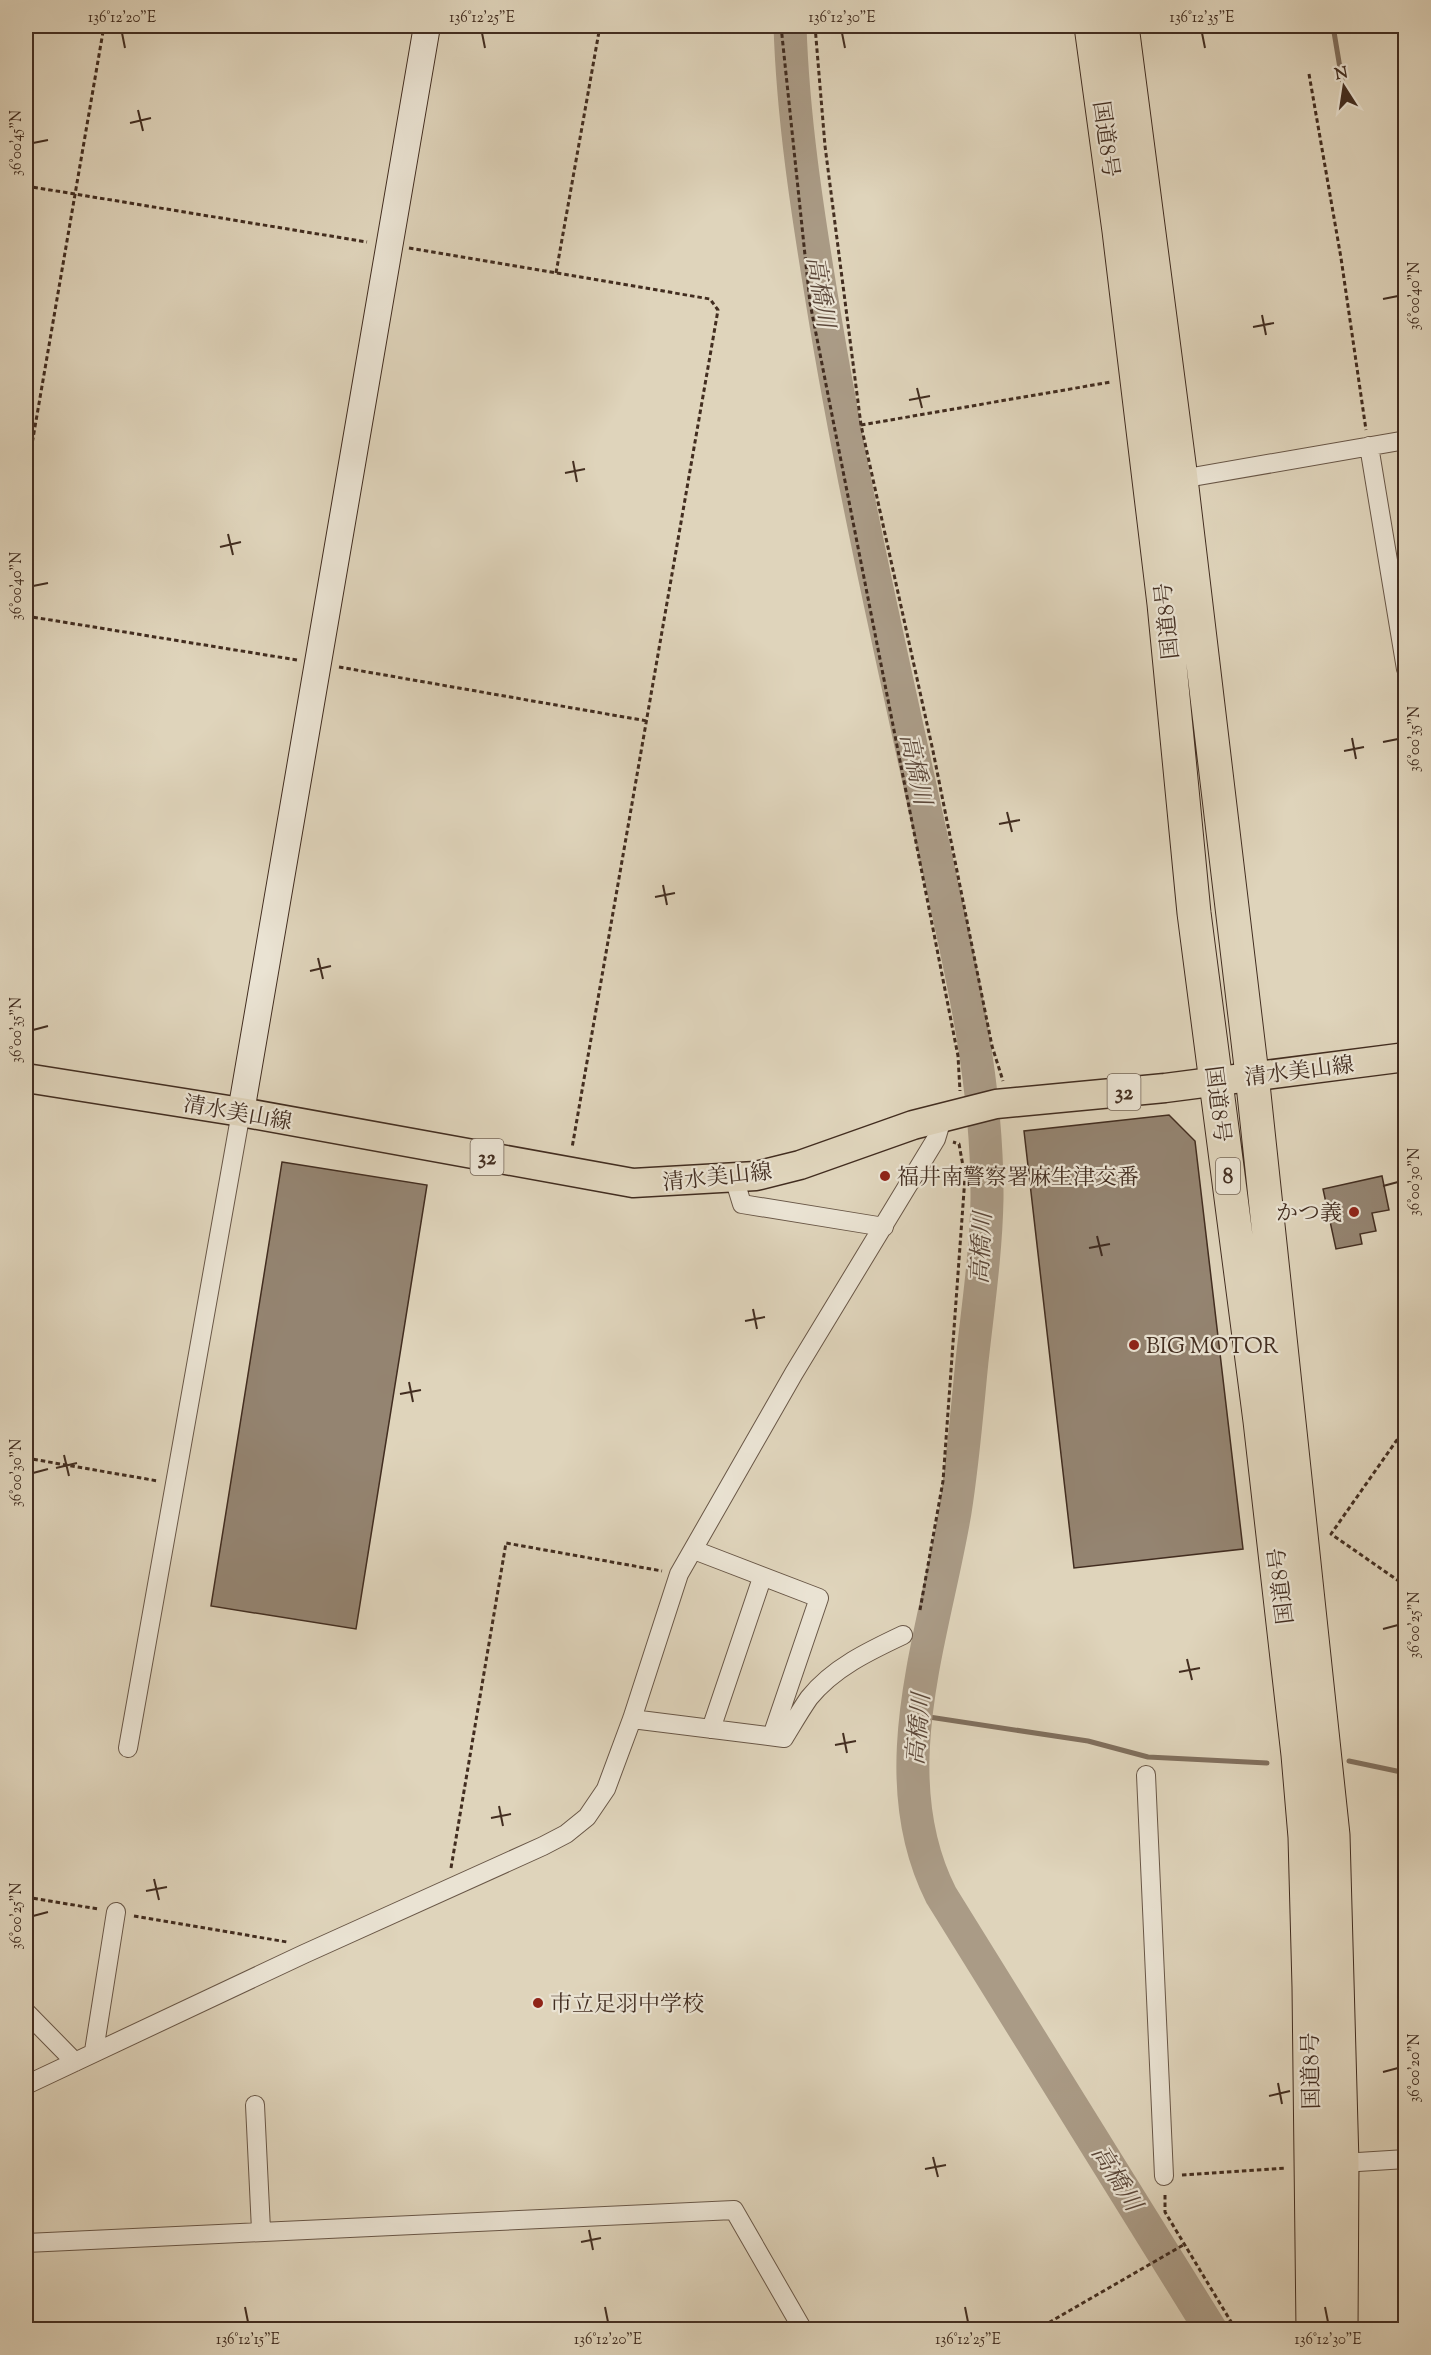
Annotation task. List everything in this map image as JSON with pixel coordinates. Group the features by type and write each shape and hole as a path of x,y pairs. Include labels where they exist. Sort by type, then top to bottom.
{"highway":[{"name":"国道8号","path":"1091,26 1137,378 1164,604 1194,913 1260,1421 1298,1755 1326,2165 1341,2330"},
{"name":"国道8号","path":"1122,26 1181,479 1252,1075 1333,1835 1326,2165 1313,2330"}],"main road":[{"name":"清水美山線","path":"26,1078 241,1112 633,1183 756,1176 947,1122 1002,1104 1406,1057"}],"street":[{"path":"128,1748 241,1112 427,26"},
{"path":"1181,479 1406,440"},
{"path":"1369,447 1406,669"},
{"path":"26,2085 94,2051 543,1846 566,1834 587,1817 606,1789 632,1719 679,1574 795,1373 947,1122"},
{"path":"735,1178 742,1204 884,1227"},
{"path":"694,1550 819,1598 772,1736"},
{"path":"711,1729 762,1578"},
{"path":"632,1719 784,1738 810,1698 833,1675 864,1653 903,1635"},
{"path":"1146,1775 1164,2176"},
{"path":"94,2051 116,1912"},
{"path":"26,2012 75,2062"},
{"path":"255,2105 261,2230"},
{"path":"1326,2165 1406,2159"},
{"path":"26,2243 261,2230 735,2210 803,2330"}],"path":[{"path":"26,479 104,26"},
{"path":"556,273 600,26"},
{"path":"781,26 810,303 958,1056 947,1122 959,1144 965,1177 943,1482 921,1610"},
{"path":"815,26 825,146 861,425 933,751 1002,1104"},
{"path":"1309,74 1341,258 1369,447"},
{"path":"26,186 710,299 718,310 567,1172"},
{"path":"861,425 1137,378"},
{"path":"26,616 647,721"},
{"path":"1406,1427 1331,1534 1406,1586"},
{"path":"26,1458 175,1484"},
{"path":"447,1888 506,1543 679,1574"},
{"path":"26,1897 296,1944 304,1954"},
{"path":"1236,2330 1165,2212 1164,2176 1326,2165"},
{"path":"1036,2330 1185,2244"},
{"path":"26,2261 29,2330"}],"building":[{"name":"BIG MOTOR","path":"1169,1115 1195,1141 1243,1549 1074,1568 1024,1131"},
{"path":"282,1162 427,1185 356,1629 211,1606"},
{"name":"かつ義","path":"1382,1176 1389,1210 1372,1213 1376,1231 1360,1234 1362,1244 1336,1249 1323,1189"}],"waterway":[{"name":"高橋川","path":"790,26 801,163 844,425 966,996 975,1046 986,1148 985,1240 963,1455 955,1512 917,1705 913,1754 914,1802 923,1849 941,1895 1211,2330"},
{"path":"1333,26 1342,80"},
{"path":"916,1715 1088,1741 1148,1757 1267,1763"},
{"path":"1349,1761 1406,1773"}],"place":[{"name":"福井南警察署麻生津交番","path":"885,1176"},
{"name":"かつ義","path":"1354,1212"},
{"name":"BIG MOTOR","path":"1134,1345"},
{"name":"市立足羽中学校","path":"538,2003"}]}
